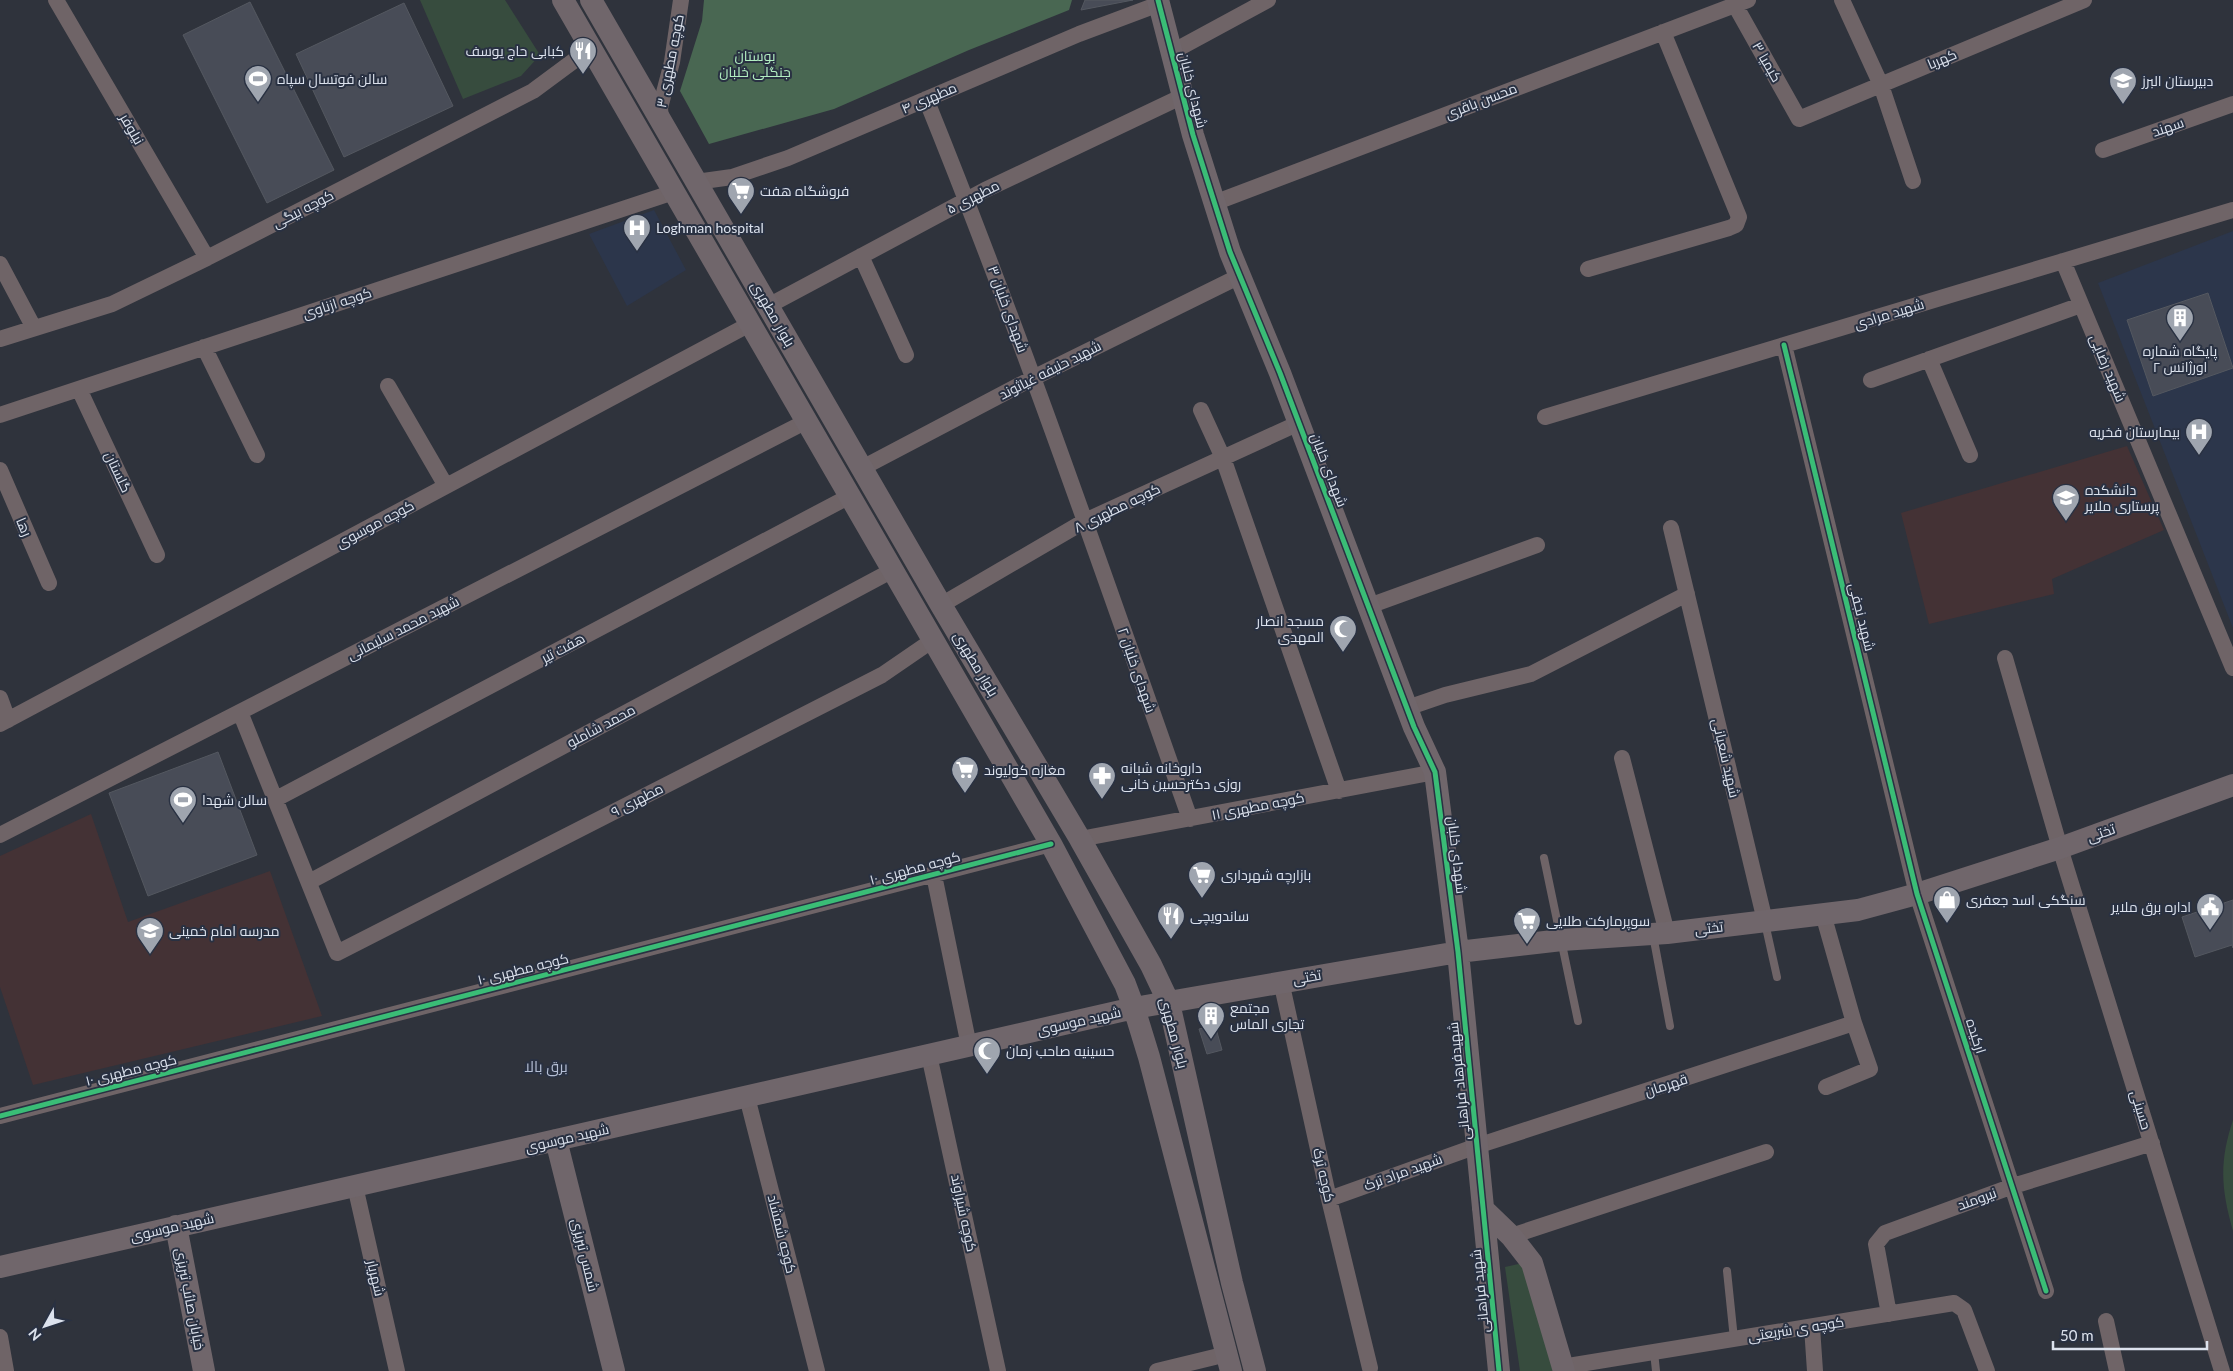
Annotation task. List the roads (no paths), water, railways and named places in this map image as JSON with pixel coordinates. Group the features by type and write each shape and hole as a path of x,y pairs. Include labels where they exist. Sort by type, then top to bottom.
{"main road":[{"name":"بلوار مطهری","path":"563,0 932,640 1052,844 1125,984 1149,1057 1229,1362"},
{"name":"بلوار مطهری","path":"591,0 941,605 1080,839 1151,965 1169,1003 1232,1283 1255,1371"},
{"name":"شهدای خلبان","path":"1159,2 1182,96 1214,203 1240,276 1299,423 1407,708 1434,772 1458,952"},
{"name":"تختی","path":"1134,1008 1281,981 1458,952 1562,940 1660,933 1858,910 1917,894 2060,848 2233,784"},
{"name":"شهیدفرهاد فراهانی","path":"1458,952 1483,1208"},
{"name":"شهید موسوی","path":"0,1267 1134,1008"},
{"name":"شمس تبریزی","path":"556,1140 614,1371"},
{"path":"1483,1208 1512,1236 1532,1262 1563,1369"},
{"name":"شهید فراهانی","path":"1483,1208 1499,1371"},
{"name":"خیابان صائب تبریزی","path":"176,1226 204,1371"}],"street":[{"name":"نیلوفر","path":"56,0 207,258"},
{"name":"کوچه مطهری ۳","path":"662,122 660,108 672,62 682,0"},
{"path":"1172,52 1268,0"},
{"path":"1842,0 1881,85 1913,181"},
{"name":"کهربا","path":"1799,118 2084,0"},
{"name":"مطهری ۴","path":"696,182 732,177 788,158 1079,34 1159,2"},
{"name":"محسن باقری","path":"1214,203 1741,3"},
{"name":"کیمیا ۳","path":"1741,3 1799,118"},
{"path":"1588,270 1729,228 1736,225 1739,217 1663,32"},
{"name":"کوچه بیگی","path":"0,339 112,304 207,258 533,91 591,48"},
{"name":"مطهری ۵","path":"768,306 967,199 1182,96"},
{"name":"شهدای خلبان ۳","path":"926,99 967,199 1085,521"},
{"name":"سهند","path":"2103,150 2233,104"},
{"name":"کوچه ازناوی","path":"0,415 674,192"},
{"name":"شهید مرادی","path":"1545,417 2233,210"},
{"path":"861,256 906,355"},
{"name":"شهید رضایی","path":"2063,262 2233,668"},
{"path":"0,264 34,328"},
{"name":"شهید حنیفه غیاثوند","path":"862,468 1033,378 1240,276"},
{"path":"1872,380 2081,305"},
{"name":"کوچه موسوی","path":"4,722 750,324"},
{"name":"شهید نجفی","path":"1784,345 1917,894"},
{"path":"204,347 256,455"},
{"path":"1929,359 1970,455"},
{"path":"388,386 446,486"},
{"name":"گلستان","path":"79,389 157,554"},
{"path":"1201,410 1223,458 1339,791"},
{"name":"شهید محمد سلیمانی","path":"0,836 807,421"},
{"name":"کوچه مطهری ۸","path":"941,605 1085,521 1299,423"},
{"name":"رها","path":"0,470 48,583"},
{"name":"هفت تیر","path":"276,799 850,496"},
{"name":"شهدای خلبان ۲","path":"1085,521 1190,820"},
{"name":"شهید شعبانی","path":"1672,528 1765,921"},
{"path":"1369,606 1537,545"},
{"name":"محمد شاملو","path":"309,882 893,570"},
{"path":"1407,708 1445,695 1531,674 1687,594"},
{"name":"مطهری ۹","path":"309,882 338,953 882,675 932,640"},
{"name":"حسینی","path":"2005,658 2060,848 2222,1371"},
{"path":"0,698 4,722"},
{"path":"240,712 309,882"},
{"path":"1622,758 1660,933"},
{"name":"کوچه مطهری ۱۱","path":"1080,839 1190,820 1434,772"},
{"name":"کوچه مطهری ۱۰","path":"0,1116 1052,844"},
{"path":"934,875 969,1046"},
{"name":"ارکیده","path":"1917,894 2046,1291"},
{"path":"1823,914 1854,1023 1870,1069 1826,1087"},
{"name":"کوچه ترک","path":"1281,981 1329,1199 1370,1368"},
{"name":"قهرمان","path":"1477,1146 1854,1023"},
{"name":"کوچه شیراوند","path":"929,1055 998,1371"},
{"name":"کوچه شمشاد","path":"747,1097 817,1371"},
{"name":"نیرومند","path":"1889,1314 1876,1244 1884,1234 2013,1186 2152,1143"},
{"name":"شهید مراد ترک","path":"1329,1199 1477,1146"},
{"path":"1512,1236 1766,1152"},
{"name":"شهریار","path":"355,1186 396,1371"},
{"name":"کوچه ی شریعتی","path":"1563,1369 1654,1352 1954,1304 1964,1310 1987,1371"},
{"path":"2106,1321 2117,1371"},
{"path":"1812,1327 1815,1371"},
{"path":"0,1337 6,1371"},
{"path":"1157,1371 1229,1362"}],"lane":[{"path":"1544,858 1578,1021"},
{"path":"1765,921 1777,977"},
{"path":"1660,933 1670,1026"},
{"path":"1727,1271 1734,1339"},
{"path":"1654,1352 1656,1371"}],"place":[{"name":"کبابی حاج یوسف","path":"583,75"},
{"name":"سالن فوتسال سپاه","path":"258,103"},
{"name":"دبیرستان البرز","path":"2123,105"},
{"name":"فروشگاه هفت","path":"741,215"},
{"name":"Loghman hospital","path":"637,252"},
{"name":"پایگاه شماره ۲ اورژانس","path":"2180,342"},
{"name":"بیمارستان فخریه","path":"2199,456"},
{"name":"دانشکده پرستاری ملایر","path":"2066,522"},
{"name":"مسجد انصار المهدی","path":"1343,653"},
{"name":"مغازه کولیوند","path":"965,794"},
{"name":"داروخانه شبانه روزی دکترحسین خانی","path":"1102,800"},
{"name":"سالن شهدا","path":"183,824"},
{"name":"بازارچه شهرداری","path":"1202,899"},
{"name":"سنگکی اسد جعفری","path":"1947,924"},
{"name":"اداره برق ملایر","path":"2210,931"},
{"name":"ساندویچی","path":"1171,940"},
{"name":"سوپرمارکت طلایی","path":"1527,945"},
{"name":"مدرسه امام خمینی","path":"150,955"},
{"name":"مجتمع تجاری الماس","path":"1211,1040"},
{"name":"حسینیه صاحب زمان","path":"987,1075"}],"district":[{"name":"برق بالا","path":"546,1067"}],"park label":[{"name":"بوستان جنگلی خلبان","path":"755,64"}]}
